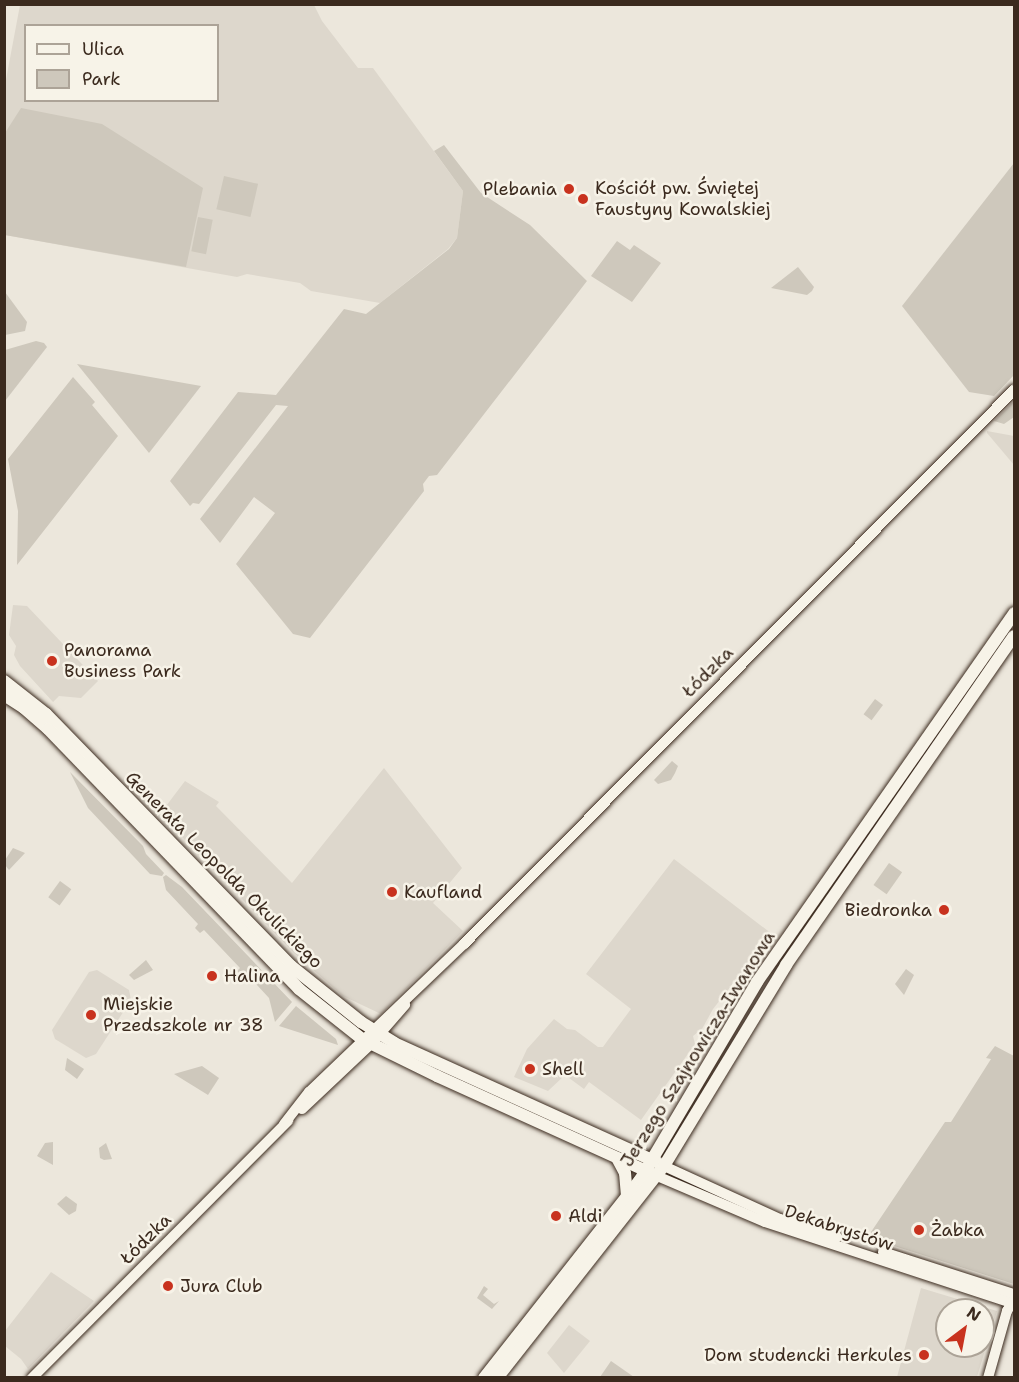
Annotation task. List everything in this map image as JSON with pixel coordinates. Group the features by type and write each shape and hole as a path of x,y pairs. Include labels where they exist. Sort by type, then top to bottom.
{"main road":[{"name":"Jerzego Szajnowicza-Iwanowa","path":"484,1377 627,1196 655,1168 757,982 1014,613"},
{"name":"Jerzego Szajnowicza-Iwanowa","path":"497,1377 655,1168 786,965 1014,636"},
{"name":"Generała Leopolda Okulickiego","path":"4,681 46,714 291,966 371,1037 655,1168"},
{"name":"Generała Leopolda Okulickiego","path":"4,695 24,708 48,729 299,989 371,1037 617,1158 655,1168"},
{"path":"617,1158 625,1173 627,1196"}],"street":[{"name":"Łódzka","path":"33,1377 284,1124 309,1092 371,1037 1014,390"},
{"name":"Dekabrystów","path":"655,1168 780,1219 1014,1300"},
{"path":"988,1377 1014,1300"}],"shaded area":[{"path":"20,5 314,5 322,21 358,68 373,68 463,191 457,238 448,249 380,303 311,291 300,283 247,274 237,277 5,235 5,85"},
{"path":"987,431 1014,436 1014,465 987,433"},
{"path":"13,605 27,606 98,681 81,698 59,696 53,702 20,666 14,655 16,646 9,635"},
{"path":"384,768 462,868 433,903 463,931 381,1014 343,996 294,953 160,814 185,781 219,802 216,806 292,883"},
{"path":"674,859 772,934 713,1009 702,1029 693,1036 695,1044 641,1120 589,1082 584,1089 565,1075 548,1091 514,1077 527,1049 554,1019 567,1029 575,1030 598,1047 603,1047 631,1009 586,974"},
{"name":"Miejskie Przedszkole nr 38","path":"97,970 129,990 131,1000 96,1054 86,1058 55,1039 52,1030 89,972"},
{"path":"51,1272 94,1301 28,1369 21,1359 5,1346 5,1331"},
{"path":"921,1288 954,1298 935,1298 935,1358 983,1358 977,1377 897,1377"},
{"path":"569,1325 590,1341 564,1373 547,1353"}],"green space":[{"path":"21,108 102,124 203,188 186,267 5,235 5,133"},
{"path":"444,145 481,193 530,225 587,281 437,475 429,476 423,484 424,491 310,638 293,634 236,564 275,513 254,497 220,543 200,519 288,406 276,405 199,504 193,503 190,506 170,481 238,392 276,395 344,309 366,314 449,249 457,238 463,191 434,151"},
{"path":"1014,163 1014,375 994,396 969,392 902,306"},
{"path":"224,176 258,184 250,217 216,209"},
{"path":"198,217 213,220 206,254 191,251"},
{"path":"617,241 630,250 634,245 661,263 632,302 591,276"},
{"path":"798,267 814,287 807,295 771,288"},
{"path":"5,292 27,322 25,331 5,335"},
{"path":"36,341 44,343 47,347 5,401 5,350"},
{"path":"77,364 201,386 149,453"},
{"path":"73,377 95,402 92,405 118,436 17,565 18,511 8,459"},
{"path":"1014,401 1014,417 1004,424 994,421"},
{"path":"875,699 883,705 872,720 864,714"},
{"path":"672,761 678,766 671,780 658,784 654,780"},
{"path":"70,772 143,846 146,854 164,873 162,876 150,874 88,808"},
{"path":"13,848 25,853 9,870 5,865 5,860"},
{"path":"889,863 902,872 887,894 874,885"},
{"path":"166,875 182,887 292,1002 275,1022 269,998 246,973 242,976 237,971 240,968 204,930 200,933 195,928 198,924 166,890 163,877"},
{"path":"60,881 71,889 60,905 48,897"},
{"path":"146,960 153,970 134,980 129,975"},
{"path":"906,969 914,975 904,995 895,984"},
{"path":"296,1006 336,1039 338,1045 279,1026"},
{"path":"995,1046 1014,1056 1014,1284 872,1239 871,1232 945,1122 951,1122 991,1059 986,1058"},
{"path":"67,1058 84,1069 77,1079 65,1070"},
{"path":"202,1066 219,1078 208,1095 174,1074"},
{"path":"53,1142 53,1165 37,1156 45,1143"},
{"path":"106,1143 112,1159 104,1160 100,1158 99,1148"},
{"path":"66,1196 77,1204 76,1211 69,1215 57,1204"},
{"path":"484,1286 488,1289 483,1295 494,1304 499,1301 492,1309 477,1298"},
{"path":"611,1361 634,1377 600,1377"}],"place":[{"name":"Plebania","path":"569,189"},
{"name":"Kościół pw. Świętej Faustyny Kowalskiej","path":"583,199"},
{"name":"Panorama Business Park","path":"52,661"},
{"name":"Kaufland","path":"392,892"},
{"name":"Biedronka","path":"944,910"},
{"name":"Halina","path":"212,976"},
{"name":"Miejskie Przedszkole nr 38","path":"91,1015"},
{"name":"Shell","path":"530,1069"},
{"name":"Aldi","path":"556,1216"},
{"name":"Żabka","path":"919,1230"},
{"name":"Jura Club","path":"168,1286"},
{"name":"Dom studencki Herkules","path":"924,1355"}]}
